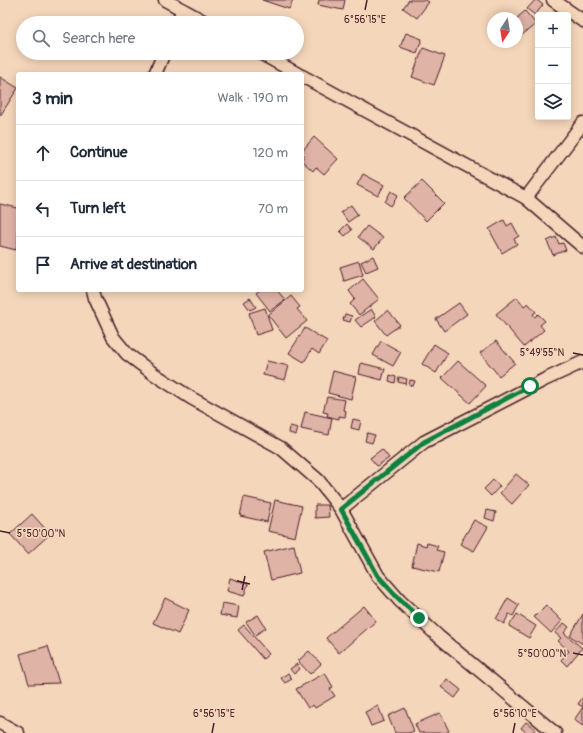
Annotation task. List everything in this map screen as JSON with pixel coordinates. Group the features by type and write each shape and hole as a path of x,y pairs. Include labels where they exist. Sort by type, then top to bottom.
{"street":[{"path":"165,0 194,16"},
{"path":"552,0 583,21"},
{"path":"180,16 183,10"},
{"path":"156,72 161,60"},
{"path":"273,60 294,72"},
{"path":"304,77 526,198 583,247"},
{"path":"526,198 583,123"},
{"path":"94,292 113,337 127,354 191,398 282,448 318,480 341,509 378,576 400,600 438,636 555,733"},
{"path":"341,509 424,442 544,380 583,362"},
{"path":"0,722 18,733"}],"building":[{"path":"262,0 293,0 289,9"},
{"path":"319,0 345,0 343,10 318,5"},
{"path":"409,0 425,0 429,2 417,18 403,8"},
{"path":"535,0 543,5 537,12 535,12 535,15 527,9"},
{"path":"525,11 535,25 523,34 523,13"},
{"path":"406,33 422,39 417,53 400,47"},
{"path":"423,48 445,56 434,85 412,77"},
{"path":"0,77 16,87 16,91 0,116"},
{"path":"314,137 338,159 324,174 316,167 313,171 304,163 304,149"},
{"path":"363,174 384,185 378,196 357,185"},
{"path":"422,181 444,203 426,221 404,198"},
{"path":"391,191 398,195 391,206 385,202"},
{"path":"0,204 16,208 16,250 0,246"},
{"path":"351,205 358,215 348,222 341,212"},
{"path":"504,220 507,226 512,223 519,236 514,239 517,244 502,253 489,229"},
{"path":"347,224 352,230 345,236 340,231"},
{"path":"367,226 383,238 374,249 358,237"},
{"path":"556,237 559,244 563,243 566,250 553,255 547,241"},
{"path":"373,256 378,267 366,272 361,262"},
{"path":"359,261 363,275 344,281 340,267"},
{"path":"363,279 379,299 359,315 350,304 355,299 349,291"},
{"path":"279,292 285,300 270,311 256,293"},
{"path":"291,296 300,307 297,309 307,321 286,338 268,315"},
{"path":"517,297 524,306 528,303 536,312 533,314 535,317 538,314 545,321 540,325 544,330 524,347 496,314"},
{"path":"250,298 256,307 250,310 244,302"},
{"path":"459,303 467,314 444,331 436,319"},
{"path":"265,308 272,330 256,335 249,313"},
{"path":"371,309 376,317 361,327 355,320"},
{"path":"388,310 400,325 386,335 375,321"},
{"path":"345,314 352,316 350,322 343,320"},
{"path":"305,328 327,341 319,354 312,349 304,362 289,353"},
{"path":"381,341 401,352 393,366 373,355"},
{"path":"496,341 515,363 499,376 480,353"},
{"path":"434,344 448,353 436,373 422,364"},
{"path":"267,361 289,366 285,380 263,375"},
{"path":"458,361 486,386 470,403 442,378"},
{"path":"361,363 385,369 382,380 359,374"},
{"path":"333,371 356,377 351,399 328,393"},
{"path":"390,375 396,377 395,383 389,381"},
{"path":"399,377 407,379 406,384 398,382"},
{"path":"410,380 415,381 413,386 409,385"},
{"path":"327,397 345,400 343,410 346,411 345,417 339,416 339,419 327,416 328,413 323,412"},
{"path":"305,412 332,418 329,435 301,429"},
{"path":"353,419 361,421 359,430 351,428"},
{"path":"290,426 298,428 296,435 289,433"},
{"path":"367,433 375,435 372,443 365,441"},
{"path":"382,449 389,458 377,466 370,458"},
{"path":"516,474 529,485 512,504 500,493"},
{"path":"493,480 500,486 491,496 484,489"},
{"path":"244,497 271,503 267,522 240,516"},
{"path":"275,500 302,506 295,537 268,531"},
{"path":"315,505 328,505 329,517 315,518"},
{"path":"487,510 496,512 494,521 485,518"},
{"path":"32,514 50,534 28,554 10,534"},
{"path":"474,520 488,527 474,551 460,544"},
{"path":"417,543 426,546 427,543 438,546 436,550 444,552 439,572 412,566"},
{"path":"294,545 300,573 271,580 264,552"},
{"path":"230,578 248,584 244,596 227,591"},
{"path":"165,598 189,610 178,634 153,623"},
{"path":"508,598 519,605 513,616 509,614 504,624 496,619"},
{"path":"222,603 239,606 237,618 220,615"},
{"path":"546,605 562,621 551,633 534,617"},
{"path":"364,606 376,621 339,653 326,638"},
{"path":"517,614 536,626 529,638 509,626"},
{"path":"583,614 583,644 570,636"},
{"path":"258,615 266,628 255,635 246,622"},
{"path":"564,623 569,627 564,633 582,648 567,666 561,660 569,651 558,641 561,638 555,633"},
{"path":"244,625 269,654 263,659 238,630"},
{"path":"48,646 59,683 29,684 20,654"},
{"path":"309,651 321,664 310,674 298,661"},
{"path":"297,664 300,669 294,674 290,669"},
{"path":"288,673 292,679 285,683 281,678"},
{"path":"325,673 333,687 330,689 335,696 315,708 313,705 308,708 296,689"},
{"path":"447,679 461,690 455,698 441,687"},
{"path":"583,697 583,707 578,704"},
{"path":"378,706 384,721 371,726 365,712"},
{"path":"583,707 583,726 574,720"},
{"path":"405,708 414,731 409,733 395,733 388,716"},
{"path":"440,713 449,731 445,733 419,733 415,724"},
{"path":"526,722 535,729 532,733 527,733 521,728"}],"route":[{"path":"419,618 378,576 341,509 424,442 530,386"}]}
